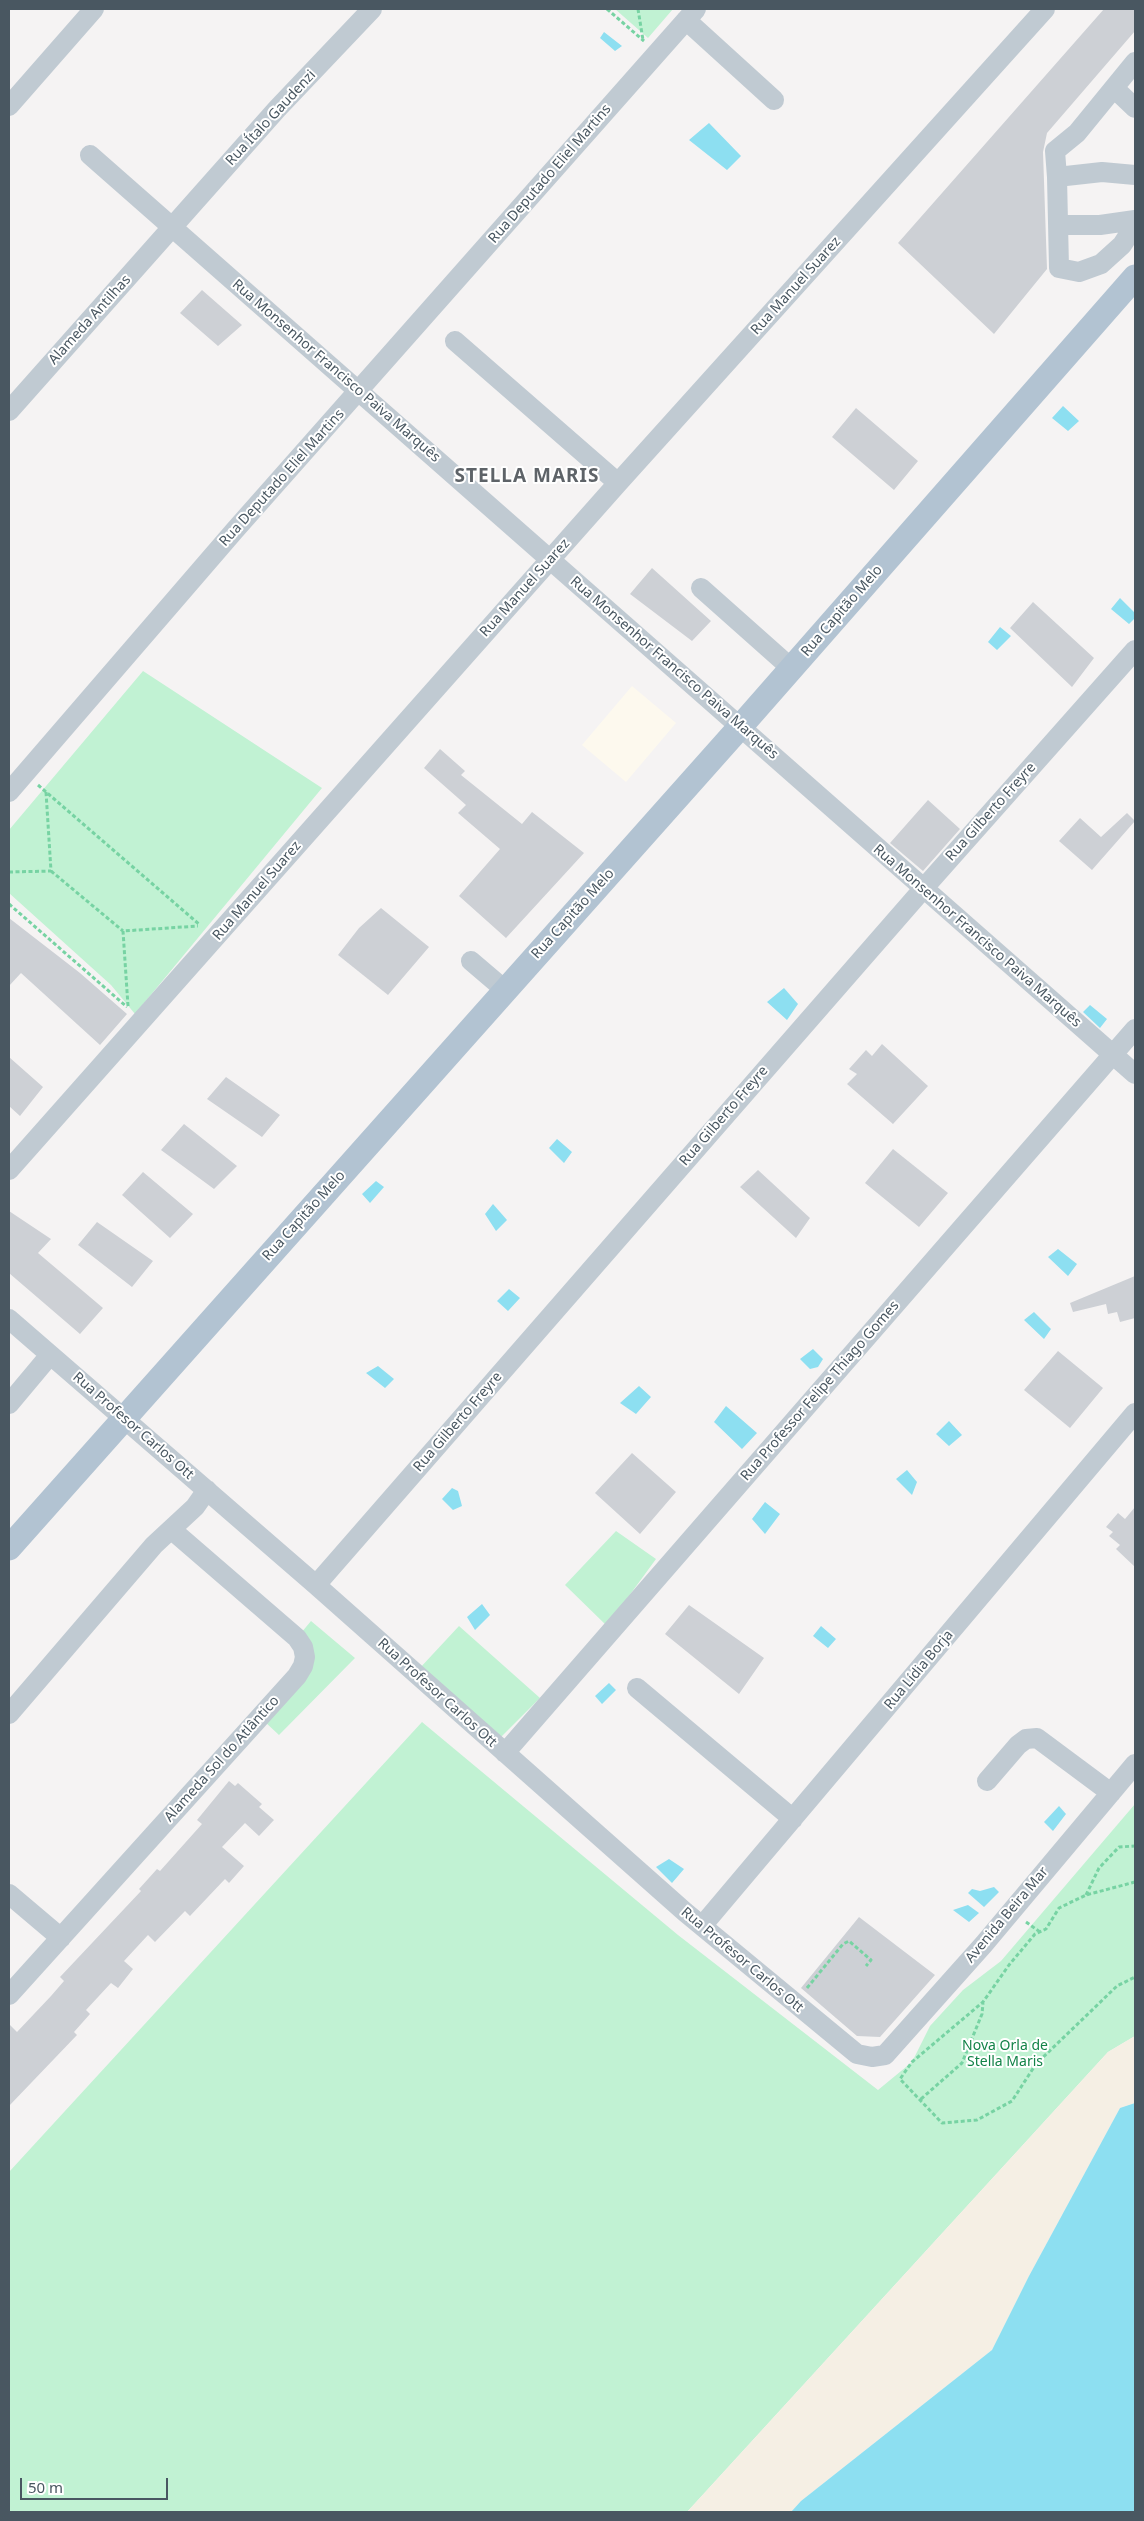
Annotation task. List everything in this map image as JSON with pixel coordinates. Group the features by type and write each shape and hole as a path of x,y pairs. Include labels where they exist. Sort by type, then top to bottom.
{"main road":[{"name":"Rua Capitão Melo","path":"9,1548 740,727 1135,277"}],"street":[{"path":"9,106 94,9"},
{"name":"Rua Ítalo Gaudenzi","path":"172,228 277,109 372,9"},
{"name":"Rua Manuel Suarez","path":"9,1170 550,559 1045,9"},
{"path":"691,14 774,100"},
{"name":"Rua Deputado Eliel Martins","path":"9,792 235,530 360,390 650,46 691,14"},
{"path":"1135,62 1077,133 1055,151 1059,268 1079,272 1101,264 1122,245 1135,225"},
{"path":"1114,88 1135,108"},
{"name":"Rua Monsenhor Francisco Paiva Marquês","path":"90,155 360,390 923,889 1135,1074"},
{"path":"1057,177 1102,172 1135,175"},
{"path":"1058,225 1100,225 1135,220"},
{"name":"Alameda Antilhas","path":"9,411 172,228"},
{"path":"455,341 618,483"},
{"path":"701,588 791,668"},
{"name":"Rua Gilberto Freyre","path":"316,1585 923,889 1135,650"},
{"path":"471,961 506,990"},
{"name":"Rua Professor Felipe Thiago Gomes","path":"505,1753 1135,1029"},
{"name":"Rua Profesor Carlos Ott","path":"9,1319 316,1585 702,1926 857,2054 872,2057"},
{"path":"9,1404 50,1355"},
{"name":"Rua Lídia Borja","path":"702,1926 1135,1413"},
{"path":"9,1714 154,1545 195,1507 207,1490"},
{"name":"Alameda Sol do Atlântico","path":"9,1995 297,1676 305,1657 303,1647 297,1638 172,1530"},
{"path":"637,1688 793,1819"},
{"path":"987,1781 1018,1745 1026,1739 1037,1738 1111,1793"},
{"name":"Avenida Beira Mar","path":"872,2057 885,2055 984,1944 1135,1764"},
{"path":"9,1894 60,1938"}],"path":[{"path":"607,9 650,46"},
{"path":"638,9 650,46"},
{"path":"9,872 51,871 123,930 202,926 25,774"},
{"path":"46,792 51,871"},
{"path":"9,904 128,1008 123,930"},
{"path":"1086,1895 1099,1868 1119,1847 1135,1846"},
{"path":"1135,1882 1086,1895 1059,1908 1046,1929 1035,1934 1009,1965 984,2002 912,2062 900,2079 942,2123 977,2120 1012,2101 1036,2064 1117,1986 1135,1977"},
{"path":"804,1992 843,1944 849,1941 871,1960 866,1966"},
{"path":"921,2099 962,2063 982,2014 984,2002"}],"shaded area":[{"path":"632,686 676,723 626,782 582,745"}],"green space":[{"path":"615,9 673,9 648,38"},
{"path":"143,671 322,788 135,1014 111,985 9,893 9,830"},
{"path":"616,1531 656,1559 607,1626 565,1585"},
{"path":"311,1621 355,1658 279,1735 265,1722 313,1662 301,1633"},
{"path":"459,1626 540,1698 499,1739 419,1669"},
{"name":"Nova Orla de Stella Maris","path":"422,1722 678,1935 878,2090 912,2062 930,2026 963,1990 1001,1961 1135,1804 1135,2036 1108,2052 687,2512 9,2512 9,2172"}],"sand":[{"path":"1135,2036 1135,2103 1120,2108 1029,2276 992,2350 801,2501 791,2512 687,2512 1108,2052"}],"water":[{"path":"604,32 622,46 615,51 600,38"},
{"path":"709,123 741,156 727,170 689,140"},
{"path":"1063,406 1079,421 1068,431 1052,418"},
{"path":"1120,598 1135,613 1135,618 1129,624 1111,609"},
{"path":"1000,627 1011,636 997,650 988,642"},
{"path":"784,988 798,1004 787,1020 767,1002"},
{"path":"1090,1005 1107,1019 1100,1028 1083,1012"},
{"path":"557,1139 572,1152 564,1163 549,1148"},
{"path":"376,1181 384,1187 370,1203 362,1194"},
{"path":"493,1204 507,1220 496,1231 485,1214"},
{"path":"1058,1249 1077,1264 1068,1276 1048,1257"},
{"path":"509,1289 520,1298 508,1311 497,1301"},
{"path":"1034,1312 1051,1329 1044,1339 1024,1320"},
{"path":"813,1349 823,1359 818,1367 810,1369 800,1359"},
{"path":"378,1366 394,1379 385,1388 366,1373"},
{"path":"639,1386 651,1397 636,1414 620,1403"},
{"path":"726,1406 757,1433 742,1449 714,1422"},
{"path":"949,1421 962,1435 949,1446 936,1434"},
{"path":"907,1470 917,1482 912,1495 896,1479"},
{"path":"452,1488 458,1491 462,1506 453,1510 442,1499"},
{"path":"765,1502 780,1514 765,1534 752,1519"},
{"path":"482,1604 490,1615 475,1630 467,1617"},
{"path":"821,1626 836,1639 828,1648 813,1636"},
{"path":"609,1683 616,1690 602,1704 595,1696"},
{"path":"1059,1806 1066,1814 1053,1831 1044,1822"},
{"path":"669,1859 684,1869 672,1883 656,1867"},
{"path":"994,1887 999,1892 984,1907 968,1893 972,1889 980,1891"},
{"path":"968,1905 979,1913 969,1922 953,1910"},
{"path":"1135,2103 1135,2512 791,2512 801,2501 992,2350 1029,2276 1120,2108"}],"building":[{"path":"1104,9 1135,9 1135,31 1047,133 1043,152 1047,269 994,334 898,243"},
{"path":"202,290 242,325 218,346 180,313"},
{"path":"856,408 918,461 894,490 832,437"},
{"path":"652,568 711,621 692,641 630,594"},
{"path":"1033,602 1094,658 1072,687 1010,628"},
{"path":"440,749 465,771 461,775 522,824 532,812 584,853 506,938 459,896 500,849 458,813 466,805 424,768"},
{"path":"928,800 960,829 923,871 890,843"},
{"path":"1127,813 1135,821 1092,870 1059,841 1080,818 1101,837"},
{"path":"381,908 429,947 388,995 338,955 359,928"},
{"path":"9,918 80,973 127,1014 100,1045 21,973 9,986"},
{"path":"882,1044 928,1086 893,1124 847,1084 857,1074 849,1069 866,1050 872,1056"},
{"path":"9,1057 43,1087 20,1116 9,1106"},
{"path":"226,1077 280,1115 262,1137 207,1099"},
{"path":"184,1124 237,1166 214,1189 161,1150"},
{"path":"893,1149 948,1193 919,1227 865,1183"},
{"path":"758,1170 810,1218 796,1238 740,1187"},
{"path":"143,1172 193,1214 170,1238 122,1195"},
{"path":"9,1211 51,1239 38,1253 103,1308 80,1334 9,1273"},
{"path":"97,1222 153,1261 132,1287 78,1245"},
{"path":"1135,1276 1135,1318 1120,1322 1117,1312 1108,1314 1106,1304 1073,1312 1070,1303"},
{"path":"1058,1351 1103,1388 1070,1428 1024,1390"},
{"path":"632,1453 676,1492 640,1534 595,1493"},
{"path":"1135,1507 1135,1567 1116,1549 1120,1545 1109,1536 1113,1532 1106,1527 1118,1513 1125,1519"},
{"path":"689,1605 764,1658 739,1694 665,1634"},
{"path":"229,1781 235,1786 238,1783 262,1804 259,1807 274,1820 259,1836 245,1823 222,1847 244,1866 229,1883 225,1879 190,1916 185,1911 155,1942 148,1935 124,1961 133,1969 118,1988 111,1983 86,2010 90,2014 74,2032 77,2035 9,2106 9,2024 17,2032 51,1996 64,1981 60,1977 141,1891 139,1889 157,1869 160,1871 202,1824 197,1820"},
{"path":"859,1917 935,1975 880,2037 857,2036 801,1988"}],"district":[{"name":"STELLA MARIS","path":"527,477"}]}
